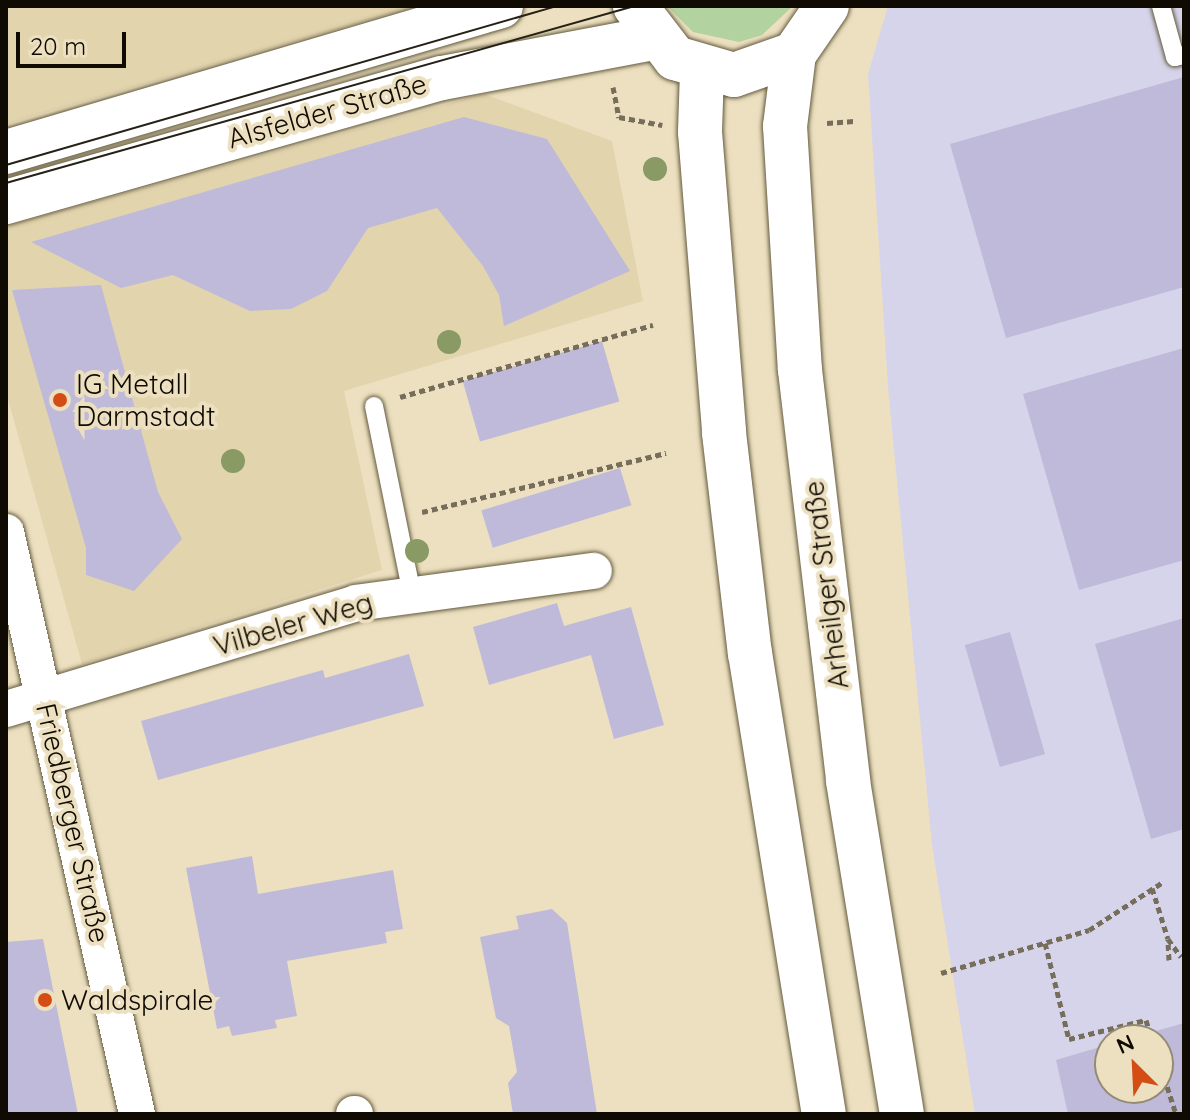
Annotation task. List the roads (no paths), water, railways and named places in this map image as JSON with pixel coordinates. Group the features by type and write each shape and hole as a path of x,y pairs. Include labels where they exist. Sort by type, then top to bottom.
{"street":[{"name":"Alsfelder Straße","path":"6,152 501,6"},
{"name":"Arheilger Straße","path":"827,6 794,54 785,126 800,370 848,781 902,1114"},
{"name":"Alsfelder Straße","path":"6,202 644,22"},
{"path":"644,22 702,71 734,75 794,54"},
{"path":"702,71 721,406 750,653 824,1114"},
{"name":"Friedberger Straße","path":"6,532 137,1114"},
{"name":"Vilbeler Weg","path":"6,709 356,603 594,571"}],"lane":[{"path":"1161,6 1175,57 1184,55"},
{"path":"374,406 412,595"}],"tram line":[{"path":"6,165 557,6"},
{"path":"6,183 635,6"}],"place":[{"name":"IG Metall Darmstadt","path":"60,400"},
{"name":"Waldspirale","path":"45,1000"}]}
